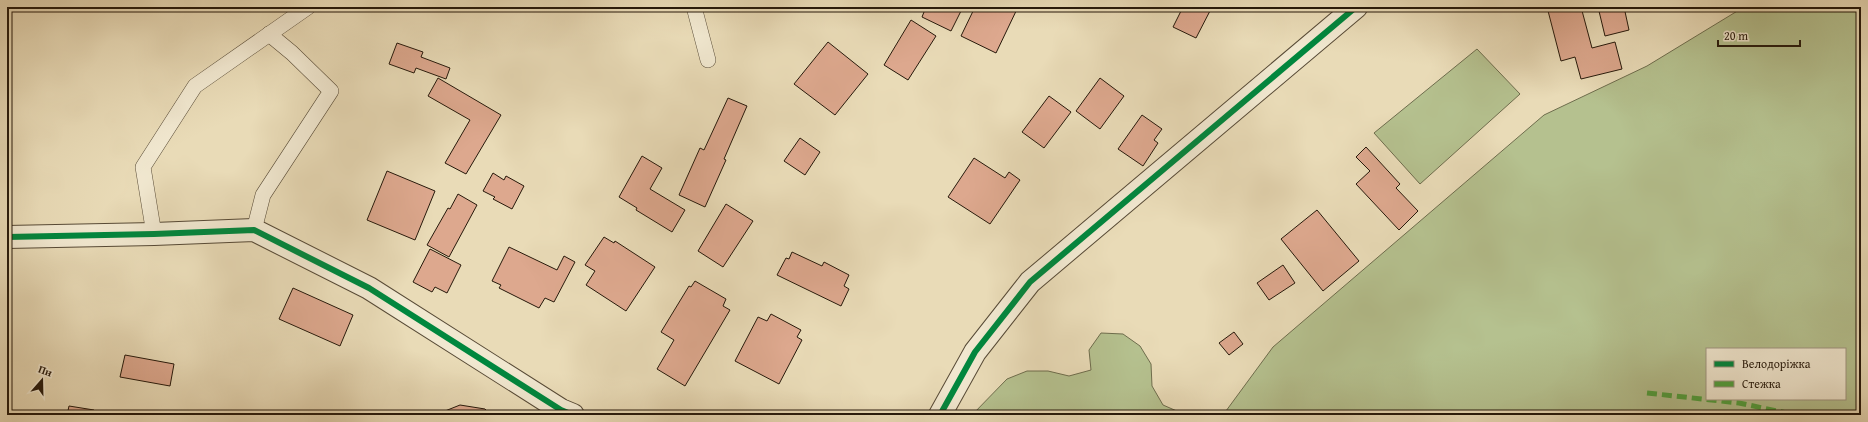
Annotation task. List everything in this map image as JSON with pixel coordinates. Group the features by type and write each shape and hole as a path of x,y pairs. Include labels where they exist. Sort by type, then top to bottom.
{"street":[{"path":"940,415 975,352 1030,282 1356,7"},
{"path":"7,237 254,230 369,288 571,415"}],"lane":[{"path":"154,234 143,167 195,86 308,7"},
{"path":"694,7 708,60"},
{"path":"254,230 263,195 331,91 292,53 269,34"}],"green space":[{"path":"1800,7 1861,7 1861,415 1223,415 1273,347 1544,115 1647,66 1739,10"},
{"path":"1477,49 1520,94 1420,184 1374,133"},
{"path":"1101,333 1123,334 1140,346 1151,364 1152,386 1163,405 1186,415 972,415 1007,379 1027,371 1048,371 1069,376 1091,370 1089,350"}],"building":[{"path":"745,7 756,7 755,10"},
{"path":"926,7 963,7 951,31 922,17"},
{"path":"975,7 1018,7 996,53 961,36"},
{"path":"1183,7 1212,7 1196,38 1173,27"},
{"path":"1547,7 1581,7 1592,48 1615,42 1622,69 1581,79 1575,57 1561,61"},
{"path":"1598,7 1624,7 1629,30 1605,36"},
{"path":"911,20 936,36 908,80 884,65"},
{"path":"828,42 868,74 835,115 794,84"},
{"path":"397,43 423,52 421,57 450,68 446,79 416,68 414,73 389,64"},
{"path":"438,78 501,115 466,174 445,163 470,120 428,96"},
{"path":"1100,78 1124,96 1100,129 1076,111"},
{"path":"1049,96 1071,112 1044,148 1022,132"},
{"path":"728,98 747,106 724,159 726,160 705,207 679,195 700,148 704,150"},
{"path":"1142,115 1162,129 1154,140 1158,143 1143,166 1118,149"},
{"path":"800,138 820,152 805,175 784,161"},
{"path":"1366,147 1400,184 1396,188 1418,211 1399,230 1356,184 1370,171 1356,157"},
{"path":"642,156 662,168 650,189 685,210 672,232 636,210 637,208 619,197"},
{"path":"974,158 1005,178 1009,172 1020,180 990,224 948,197"},
{"path":"387,171 435,191 415,240 367,220"},
{"path":"493,173 504,180 506,176 524,186 512,209 493,199 495,197 483,191"},
{"path":"458,194 477,205 449,257 427,245 448,208 450,209"},
{"path":"726,204 753,221 723,267 698,251"},
{"path":"1317,210 1359,261 1323,291 1281,239"},
{"path":"604,237 614,243 615,241 655,267 626,311 586,285 595,271 585,265"},
{"path":"509,247 557,270 564,256 575,262 554,302 545,298 539,308 499,288 501,285 492,281"},
{"path":"430,249 461,265 447,293 435,287 432,292 413,282"},
{"path":"792,252 822,266 824,262 849,275 844,286 849,289 841,306 777,275 786,258 789,259"},
{"path":"1283,265 1295,283 1269,300 1257,283"},
{"path":"695,281 726,299 723,306 730,310 685,386 657,369 674,340 661,332 689,286 691,287"},
{"path":"293,288 353,315 340,346 279,319"},
{"path":"771,314 801,330 797,337 802,340 779,384 735,361 758,317 767,321"},
{"path":"1234,332 1243,344 1229,355 1219,343"},
{"path":"125,355 174,364 170,386 120,377"},
{"path":"460,405 485,409 491,415 435,415"},
{"path":"69,406 94,410 93,415 67,415"}],"marked path":[{"path":"1647,393 1706,399"},
{"path":"1711,400 1739,403 1796,415"}],"cycle path":[{"path":"940,415 975,352 1030,282 1356,7"},
{"path":"7,237 254,230 369,288 561,410 573,415"}]}
